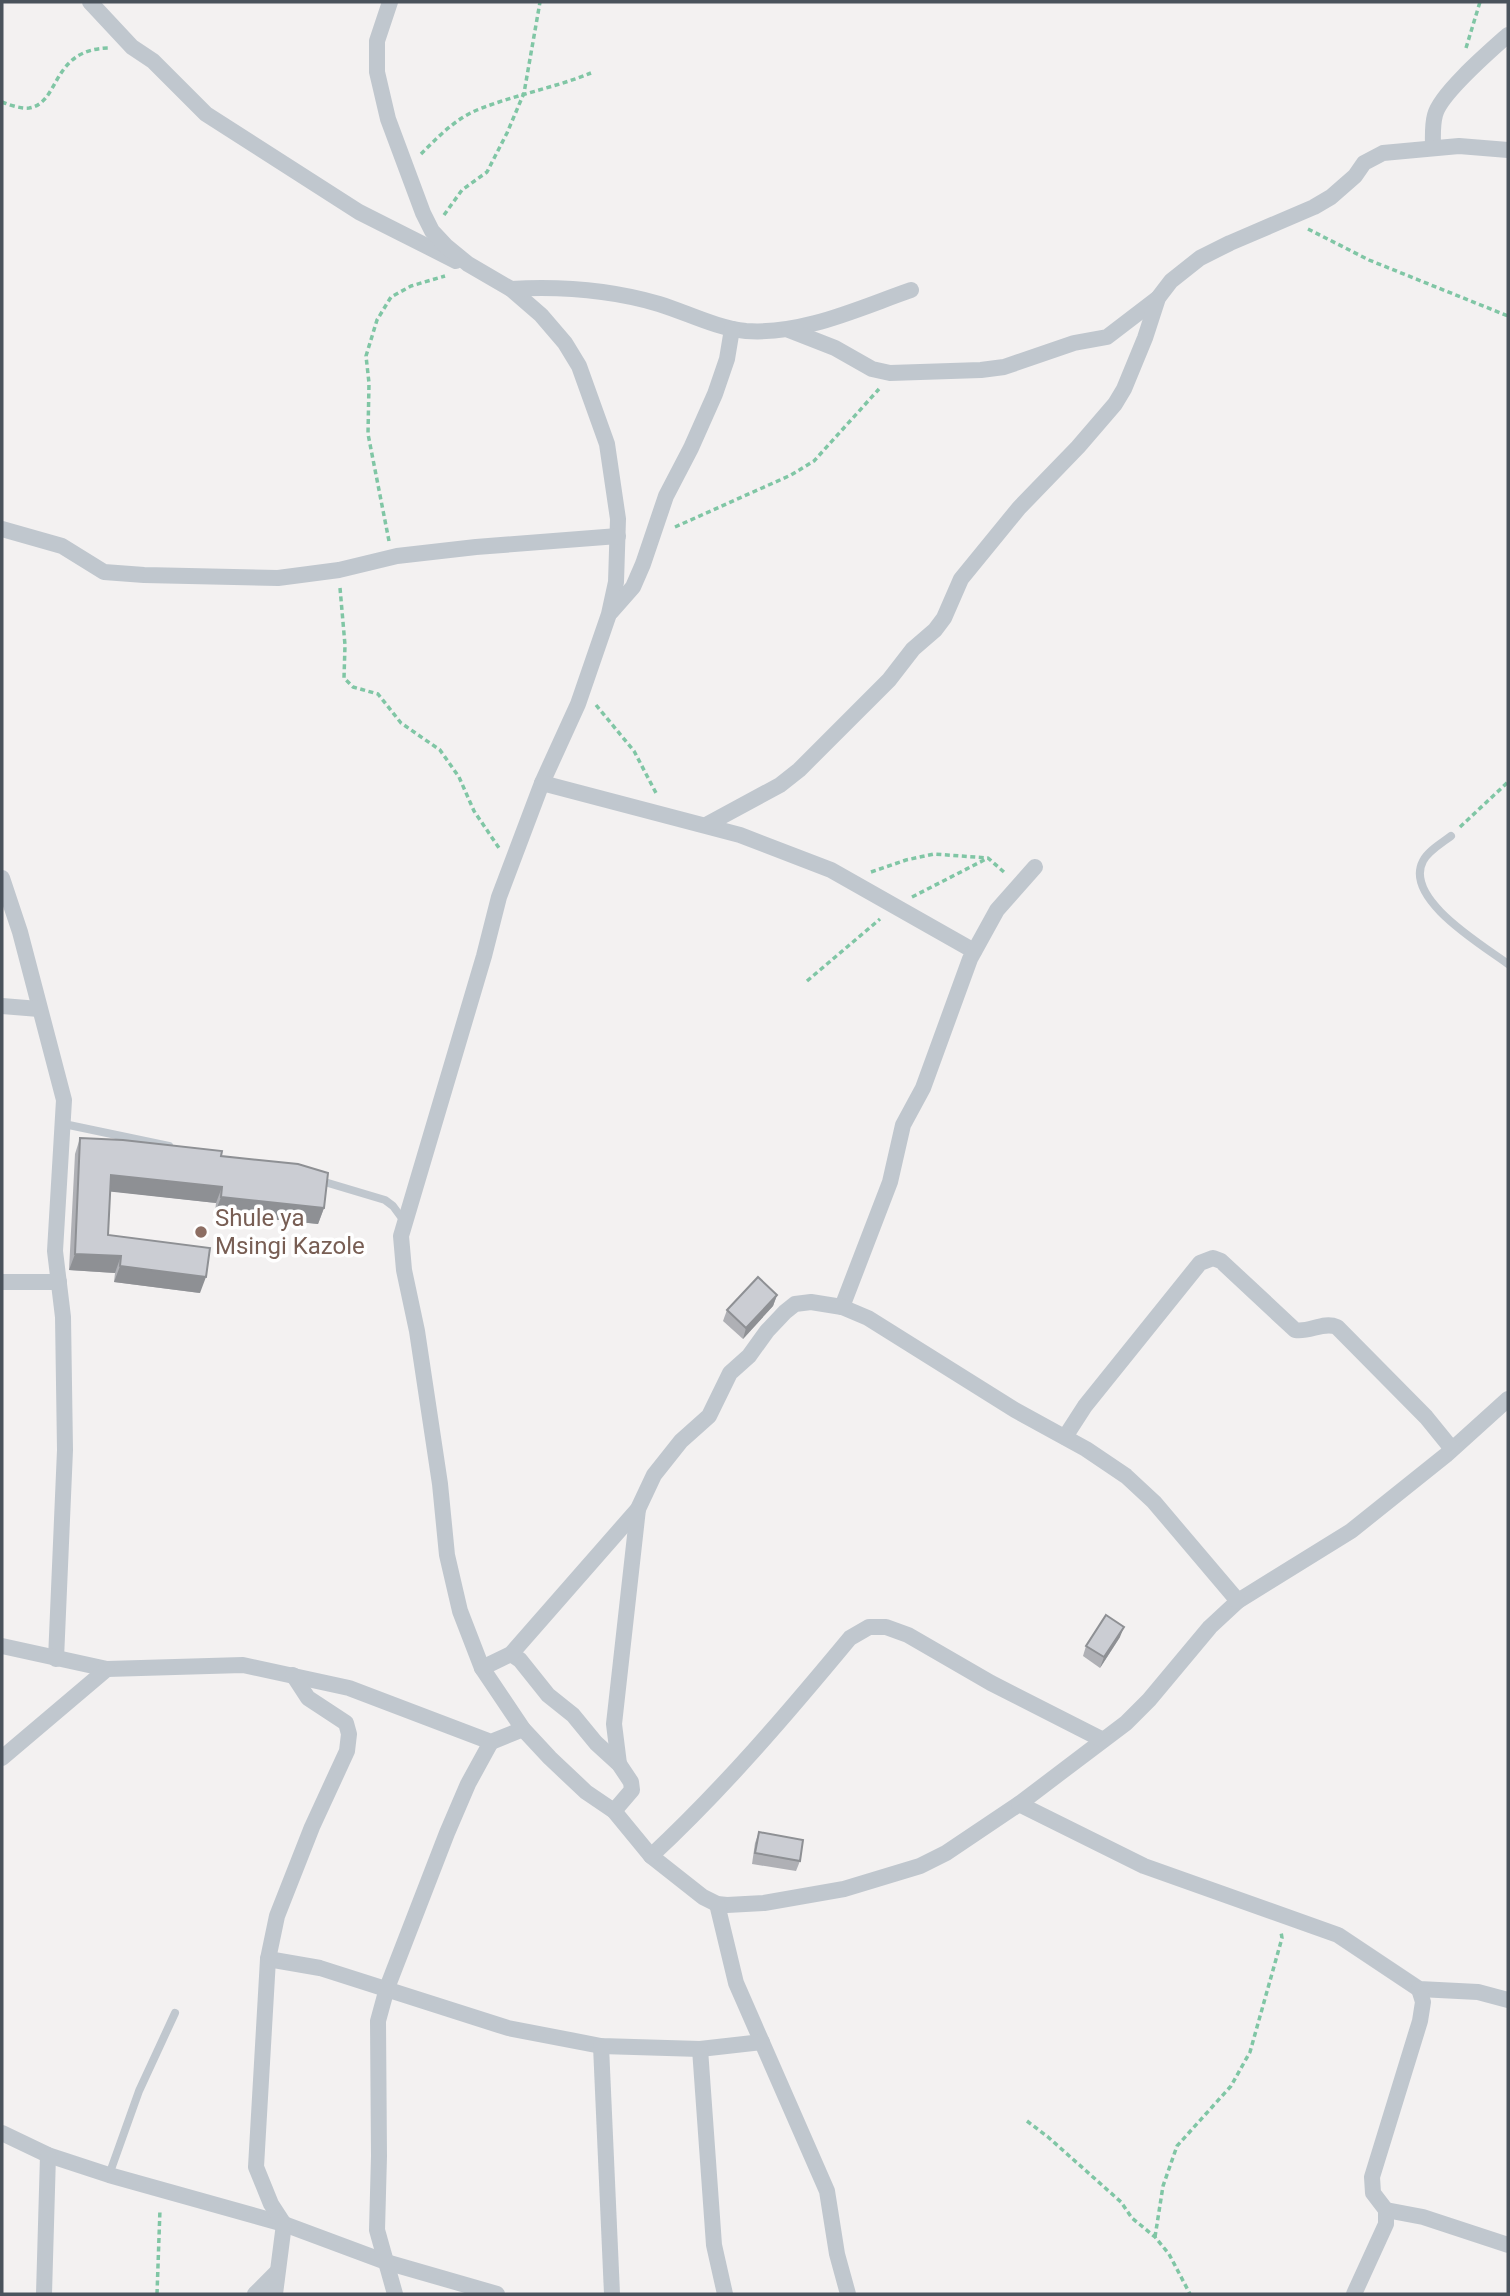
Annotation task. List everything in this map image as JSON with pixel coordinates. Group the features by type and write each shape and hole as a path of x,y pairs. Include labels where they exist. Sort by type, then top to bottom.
{"street":[{"path":"90,2 132,47 153,61 206,114 359,212 436,252 471,266 511,289 556,331 579,366 607,443 615,492 618,536 616,582 609,614 561,745 542,783 510,864 401,1236 404,1270 417,1331 440,1484 447,1555 460,1611 482,1668 523,1729 586,1792 614,1811 651,1856 717,1904 738,1906 817,1895 920,1866 946,1853 1018,1804 1126,1723 1149,1700 1210,1627 1238,1601 1351,1531 1452,1450 1508,1399"},
{"path":"390,2 377,41 377,72 388,118 405,171 432,231 471,266"},
{"path":"1433,148 1432,130 1438,107 1508,35"},
{"path":"789,330 835,348 872,369 901,374 1004,367 1074,343 1107,337 1158,298 1171,281 1200,258 1331,197 1364,163 1383,153 1459,146 1508,150"},
{"path":"511,289 551,287 595,291 655,303 732,329 762,331 789,330 911,290"},
{"path":"706,825 780,785 799,770 935,630 944,618 961,579 1018,508 1078,447 1115,404 1128,380 1158,298"},
{"path":"609,614 633,587 666,496 691,449 715,394 727,359 732,329"},
{"path":"2,529 62,547 99,570 116,574 278,578 338,570 391,557 476,547 618,536"},
{"path":"542,783 706,825 831,870 974,951"},
{"path":"842,1307 890,1182 903,1125 923,1088 974,951 997,910 1035,867"},
{"path":"2,878 20,932 63,1093 64,1124 55,1251 63,1317 65,1450 56,1659"},
{"path":"2,1006 39,1009"},
{"path":"1065,1437 1085,1406 1178,1290 1202,1261 1213,1258 1221,1261 1295,1330 1332,1325 1337,1327 1418,1408 1452,1450"},
{"path":"2,1282 59,1282"},
{"path":"482,1668 511,1654 638,1509 654,1475 681,1441 709,1416 730,1373 749,1356 767,1331 795,1304 811,1302 842,1307 869,1318 1126,1476 1154,1502 1238,1601"},
{"path":"619,1764 615,1711 638,1509"},
{"path":"651,1856 692,1818 759,1748 850,1638 869,1627 886,1628 908,1635 991,1683 1103,1740"},
{"path":"2,1646 107,1669 243,1665 349,1688 491,1742"},
{"path":"511,1654 520,1660 548,1695 573,1715 596,1743 619,1764 631,1782 632,1790 614,1811"},
{"path":"2,1759 107,1669"},
{"path":"275,2294 284,2224 271,2204 257,2167 268,1959 277,1916 312,1827 347,1751 349,1734 346,1723 308,1698 293,1675"},
{"path":"395,2294 377,2230 378,2021 387,1989 468,1784 491,1742 523,1729"},
{"path":"1018,1804 1144,1866 1338,1934 1419,1989 1478,1992 1508,2000"},
{"path":"717,1904 736,1983 827,2191 837,2253 848,2294"},
{"path":"268,1959 320,1968 508,2028 601,2046 700,2049 762,2042"},
{"path":"1354,2294 1386,2224 1386,2210 1373,2193 1372,2176 1420,2021 1423,2002 1419,1989"},
{"path":"601,2046 612,2294"},
{"path":"700,2049 714,2245 724,2294"},
{"path":"2,2133 48,2155 109,2175 284,2224 386,2262 497,2294"},
{"path":"44,2294 48,2155"},
{"path":"1386,2210 1423,2217 1508,2245"},
{"path":"255,2294 276,2273"}],"lane":[{"path":"1451,836 1423,861 1420,875 1423,884 1433,905 1443,917 1508,964"},
{"path":"64,1124 175,1147"},
{"path":"310,1178 385,1200 404,1221"},
{"path":"109,2175 139,2091 175,2013"}],"path":[{"path":"432,231 455,198 487,172 495,161 524,93 540,2"},
{"path":"2,102 30,108 45,99 68,62 76,57 93,48 132,47"},
{"path":"405,171 438,136 476,110 524,93 565,84 591,73"},
{"path":"1286,219 1369,260 1508,316"},
{"path":"391,557 368,434 369,383 366,356 377,320 391,297 411,286 471,266"},
{"path":"651,538 769,486 814,461 880,388 901,374"},
{"path":"338,570 345,645 344,678 353,687 378,694 401,723 440,750 459,778 474,811 510,864"},
{"path":"583,686 634,751 654,790 673,818"},
{"path":"1451,836 1508,782"},
{"path":"845,878 934,854 988,858 1018,884"},
{"path":"807,981 893,906 988,858"},
{"path":"1155,2237 1163,2186 1177,2146 1231,2086 1250,2052 1282,1938 1277,1913"},
{"path":"1027,2121 1107,2188 1132,2218 1155,2237 1169,2254 1191,2294"},
{"path":"157,2294 161,2189"}],"building":[{"path":"80,1138 222,1151 221,1156 298,1164 328,1173 324,1208 221,1197 222,1187 111,1175 108,1235 210,1248 206,1277 120,1266 121,1256 75,1254"},
{"path":"758,1277 777,1295 746,1328 727,1310"},
{"path":"1106,1615 1124,1627 1104,1657 1086,1646"},
{"path":"759,1832 803,1840 800,1861 755,1853"}],"place":[{"name":"Shule ya Msingi Kazole","path":"201,1232"}]}
